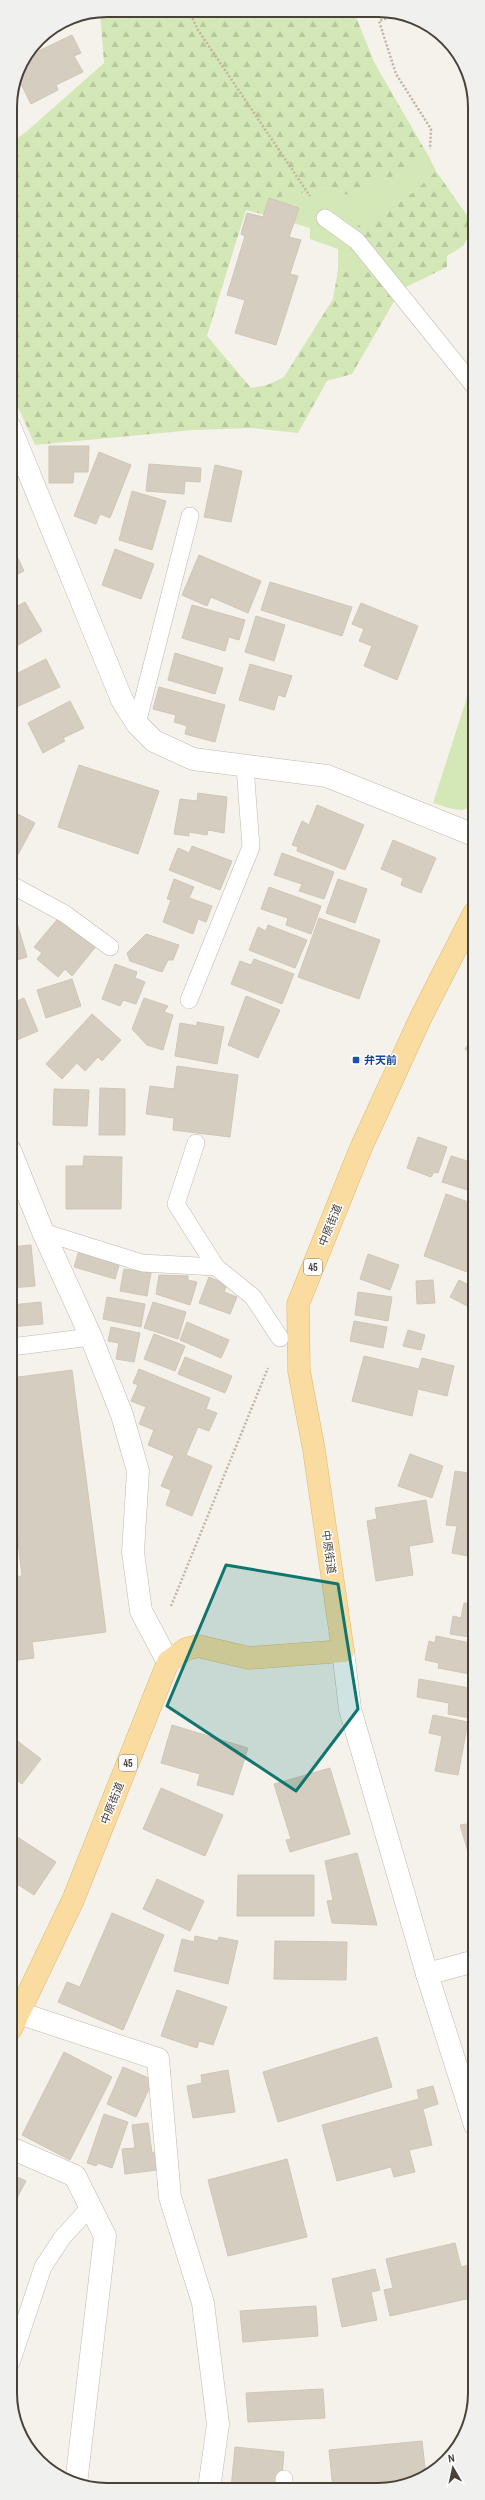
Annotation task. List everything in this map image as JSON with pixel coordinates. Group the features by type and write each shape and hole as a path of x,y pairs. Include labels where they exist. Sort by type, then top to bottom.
{"main road":[{"name":"中原街道","path":"343,1651 314,1450 299,1371 298,1304 360,1150 421,1016 468,925"},
{"path":"168,1662 186,1649 198,1646 250,1658 343,1651"},
{"name":"中原街道","path":"17,2017 73,1900 168,1662"}],"street":[{"path":"17,444 122,700 137,724 154,741 194,759 245,767 327,776 468,833"},
{"path":"17,1167 43,1232 91,1337 122,1415 138,1471 133,1552 141,1611 168,1662"},
{"path":"343,1651 350,1709 428,1974 468,2103"},
{"path":"428,1974 468,1963"},
{"path":"17,2022 158,2059 170,2196 203,2303 218,2424 210,2483"},
{"path":"17,2151 75,2176 92,2206 105,2236 77,2478"}],"lane":[{"path":"325,218 357,242 468,379"},
{"path":"137,724 190,516"},
{"path":"189,1000 251,847 245,767"},
{"path":"17,888 65,914 110,947"},
{"path":"196,1143 176,1204 216,1267 253,1297 280,1338"},
{"path":"43,1232 142,1263 216,1267"},
{"path":"17,1346 91,1337"},
{"path":"17,2344 43,2268 62,2238 92,2206"}],"path":[{"path":"192,17 198,30 325,218"},
{"path":"388,18 379,21 396,74 431,129 430,149"},
{"path":"157,1639 280,1338"}],"highlighted area":[{"path":"226,1565 338,1584 358,1709 296,1791 167,1706"}],"green space":[{"path":"100,17 356,17 375,64 429,157 420,164 400,174 347,195 331,187 302,193 289,188 266,215 246,210 207,336 251,388 267,385 284,377 333,299 338,270 376,273 396,298 352,374 327,381 298,433 251,428 193,430 35,445 17,405 17,138 26,132 104,63"},
{"path":"429,157 436,171 414,192 354,229 376,274 338,270 338,249 310,239 310,228 266,215 289,188 302,193 331,187 347,195 400,174 420,164"},
{"path":"436,171 468,217 468,237 463,246 447,256 447,267 402,289 353,229 414,192"},
{"path":"468,695 468,808 460,810 433,803"}],"building":[{"path":"72,35 81,53 74,56 83,72 56,85 58,90 31,104 20,83 26,67 36,52"},
{"path":"269,198 299,208 289,237 301,240 290,274 298,276 276,345 235,333 245,300 227,295 245,236 241,234 247,213 263,217"},
{"path":"49,446 89,446 88,472 74,472 73,483 49,483"},
{"path":"99,452 131,465 110,518 100,514 96,524 74,516"},
{"path":"149,464 201,468 200,482 185,481 184,494 146,491"},
{"path":"215,465 242,471 231,522 204,517"},
{"path":"132,491 166,501 152,550 119,540"},
{"path":"115,549 154,564 141,599 102,585"},
{"path":"199,555 261,581 248,613 211,597 207,606 182,595"},
{"path":"17,556 24,571 17,574"},
{"path":"270,582 352,607 342,636 261,610"},
{"path":"25,602 42,631 17,646 17,606"},
{"path":"361,603 418,626 397,680 364,666 372,646 359,641 364,629 352,624"},
{"path":"192,605 245,620 239,640 229,637 225,651 182,638"},
{"path":"256,616 285,625 274,661 245,652"},
{"path":"175,653 223,668 215,694 168,680"},
{"path":"46,659 60,687 17,707 17,674"},
{"path":"250,664 292,676 285,697 278,695 274,710 239,700"},
{"path":"159,687 225,705 215,742 185,734 187,726 174,722 176,715 153,709"},
{"path":"70,701 84,728 63,738 65,741 43,753 28,723"},
{"path":"79,765 159,791 138,854 58,827"},
{"path":"198,793 227,797 224,833 208,830 207,835 189,832 189,836 174,834 180,799 197,801"},
{"path":"317,805 364,825 345,870 297,851 298,847 292,845 302,821 309,825"},
{"path":"17,814 35,823 17,856"},
{"path":"393,840 436,858 421,893 401,885 403,878 381,869"},
{"path":"192,846 232,861 220,890 169,870 178,848 189,853"},
{"path":"282,853 334,872 324,899 299,891 302,884 274,875"},
{"path":"174,879 194,887 189,898 212,906 206,922 198,919 193,934 163,922 171,900 167,899"},
{"path":"338,879 367,889 355,923 326,913"},
{"path":"269,887 321,906 311,934 286,925 288,918 261,909"},
{"path":"61,915 97,945 72,976 65,969 58,977 37,959 42,953 34,947"},
{"path":"319,918 380,940 359,999 298,977"},
{"path":"17,923 27,957 17,960"},
{"path":"268,925 307,940 295,968 249,950 258,927 266,931"},
{"path":"146,934 179,945 173,960 168,960 162,972 130,961 127,953"},
{"path":"254,959 294,974 282,1004 231,984 240,961 251,965"},
{"path":"115,964 137,972 135,978 145,982 136,1004 123,1000 120,1006 102,999"},
{"path":"72,979 81,1006 46,1018 37,990"},
{"path":"246,996 280,1010 258,1058 228,1045"},
{"path":"24,998 38,1031 17,1040 17,1001"},
{"path":"144,998 168,1006 164,1012 173,1015 163,1050 147,1045 132,1029"},
{"path":"92,1014 121,1040 102,1061 98,1057 85,1071 77,1063 62,1079 46,1064"},
{"path":"197,1022 224,1027 217,1064 175,1056 180,1023 197,1026"},
{"path":"177,1066 238,1075 230,1137 173,1130 174,1118 146,1114 150,1086 174,1089"},
{"path":"100,1088 125,1089 125,1135 99,1135"},
{"path":"54,1089 89,1090 87,1126 53,1125"},
{"path":"418,1137 447,1147 438,1173 434,1172 431,1177 407,1168"},
{"path":"84,1156 122,1157 121,1209 66,1209 66,1166 83,1166"},
{"path":"451,1156 468,1161 468,1190 442,1182"},
{"path":"446,1194 468,1202 468,1272 424,1256"},
{"path":"31,1245 35,1286 17,1288 17,1246"},
{"path":"80,1247 121,1259 115,1279 74,1267"},
{"path":"368,1254 399,1265 390,1290 360,1279"},
{"path":"124,1269 151,1273 147,1296 120,1291"},
{"path":"159,1275 188,1276 188,1280 197,1282 190,1305 156,1294"},
{"path":"209,1277 227,1285 224,1292 237,1297 230,1314 199,1303"},
{"path":"433,1280 435,1303 417,1304 416,1281"},
{"path":"459,1280 468,1284 468,1306 450,1297"},
{"path":"358,1292 392,1297 388,1321 355,1315"},
{"path":"107,1297 145,1304 141,1327 103,1319"},
{"path":"41,1302 43,1324 17,1326 17,1304"},
{"path":"153,1302 186,1312 178,1339 144,1328"},
{"path":"354,1321 387,1327 383,1348 350,1341"},
{"path":"187,1322 229,1340 221,1358 180,1340"},
{"path":"111,1327 140,1333 134,1362 116,1359 119,1343 108,1341"},
{"path":"408,1330 425,1335 421,1350 403,1346"},
{"path":"154,1334 185,1346 175,1371 144,1359"},
{"path":"364,1356 419,1369 422,1358 454,1366 447,1396 418,1389 412,1416 352,1401"},
{"path":"185,1357 232,1376 225,1393 178,1374"},
{"path":"139,1369 210,1398 206,1409 217,1413 209,1431 198,1427 186,1455 212,1466 192,1516 166,1505 171,1490 161,1486 174,1456 148,1445 154,1430 139,1424 146,1407 131,1401 138,1385 133,1383"},
{"path":"72,1370 106,1632 32,1642 34,1658 17,1660 17,1576 22,1576 17,1535 17,1377"},
{"path":"410,1454 443,1466 432,1498 398,1486"},
{"path":"455,1471 468,1473 468,1556 452,1553 457,1526 446,1525"},
{"path":"426,1500 433,1542 409,1546 413,1575 376,1581 367,1521 377,1519 375,1508"},
{"path":"464,1603 468,1603 468,1637 450,1634 453,1616 461,1618"},
{"path":"436,1636 468,1643 468,1674 438,1668 439,1663 425,1660 429,1641 435,1643"},
{"path":"419,1679 468,1688 468,1718 448,1714 449,1703 417,1697"},
{"path":"433,1715 468,1722 458,1775 435,1771 442,1736 429,1733"},
{"path":"172,1725 248,1748 233,1795 197,1785 200,1774 161,1763"},
{"path":"17,1741 41,1759 22,1784 17,1780"},
{"path":"330,1768 350,1834 290,1852 286,1840 291,1839 274,1784"},
{"path":"161,1788 223,1815 205,1856 143,1829"},
{"path":"468,1824 468,1852 460,1825"},
{"path":"17,1837 56,1862 34,1895 17,1884"},
{"path":"357,1853 377,1925 332,1923 327,1901 333,1900 325,1861"},
{"path":"238,1875 314,1875 314,1916 237,1916"},
{"path":"157,1879 204,1901 190,1931 143,1909"},
{"path":"112,1913 164,1935 123,2030 58,2002 67,1982 80,1987"},
{"path":"195,1936 218,1941 219,1937 238,1941 228,1984 174,1971 182,1939 194,1942"},
{"path":"275,1941 347,1942 346,1980 274,1979"},
{"path":"177,1990 227,2007 213,2045 199,2041 197,2048 161,2036"},
{"path":"377,2037 392,2087 278,2122 263,2072"},
{"path":"64,2052 112,2077 70,2160 22,2135"},
{"path":"123,2067 153,2080 136,2117 107,2104"},
{"path":"228,2070 235,2112 193,2118 187,2086 202,2083 201,2075"},
{"path":"433,2086 438,2104 423,2109 432,2145 409,2150 415,2172 394,2177 391,2167 337,2181 322,2125 419,2099 417,2090"},
{"path":"104,2114 128,2122 112,2168 98,2163 96,2166 87,2163"},
{"path":"148,2123 152,2153 155,2152 158,2170 125,2174 122,2149 135,2148 132,2125"},
{"path":"287,2159 307,2237 228,2256 208,2180"},
{"path":"17,2177 26,2181 17,2198"},
{"path":"455,2243 461,2267 468,2265 468,2299 390,2316 384,2290 393,2288 386,2259"},
{"path":"375,2269 380,2290 371,2292 377,2320 342,2327 332,2279"},
{"path":"316,2306 318,2336 243,2342 240,2311"},
{"path":"323,2389 325,2418 248,2422 246,2393"},
{"path":"422,2441 425,2470 407,2478 390,2482 332,2483 329,2450"},
{"path":"235,2447 284,2452 281,2483 232,2483"}],"place":[{"name":"弁天前","path":"356,1060"}]}
